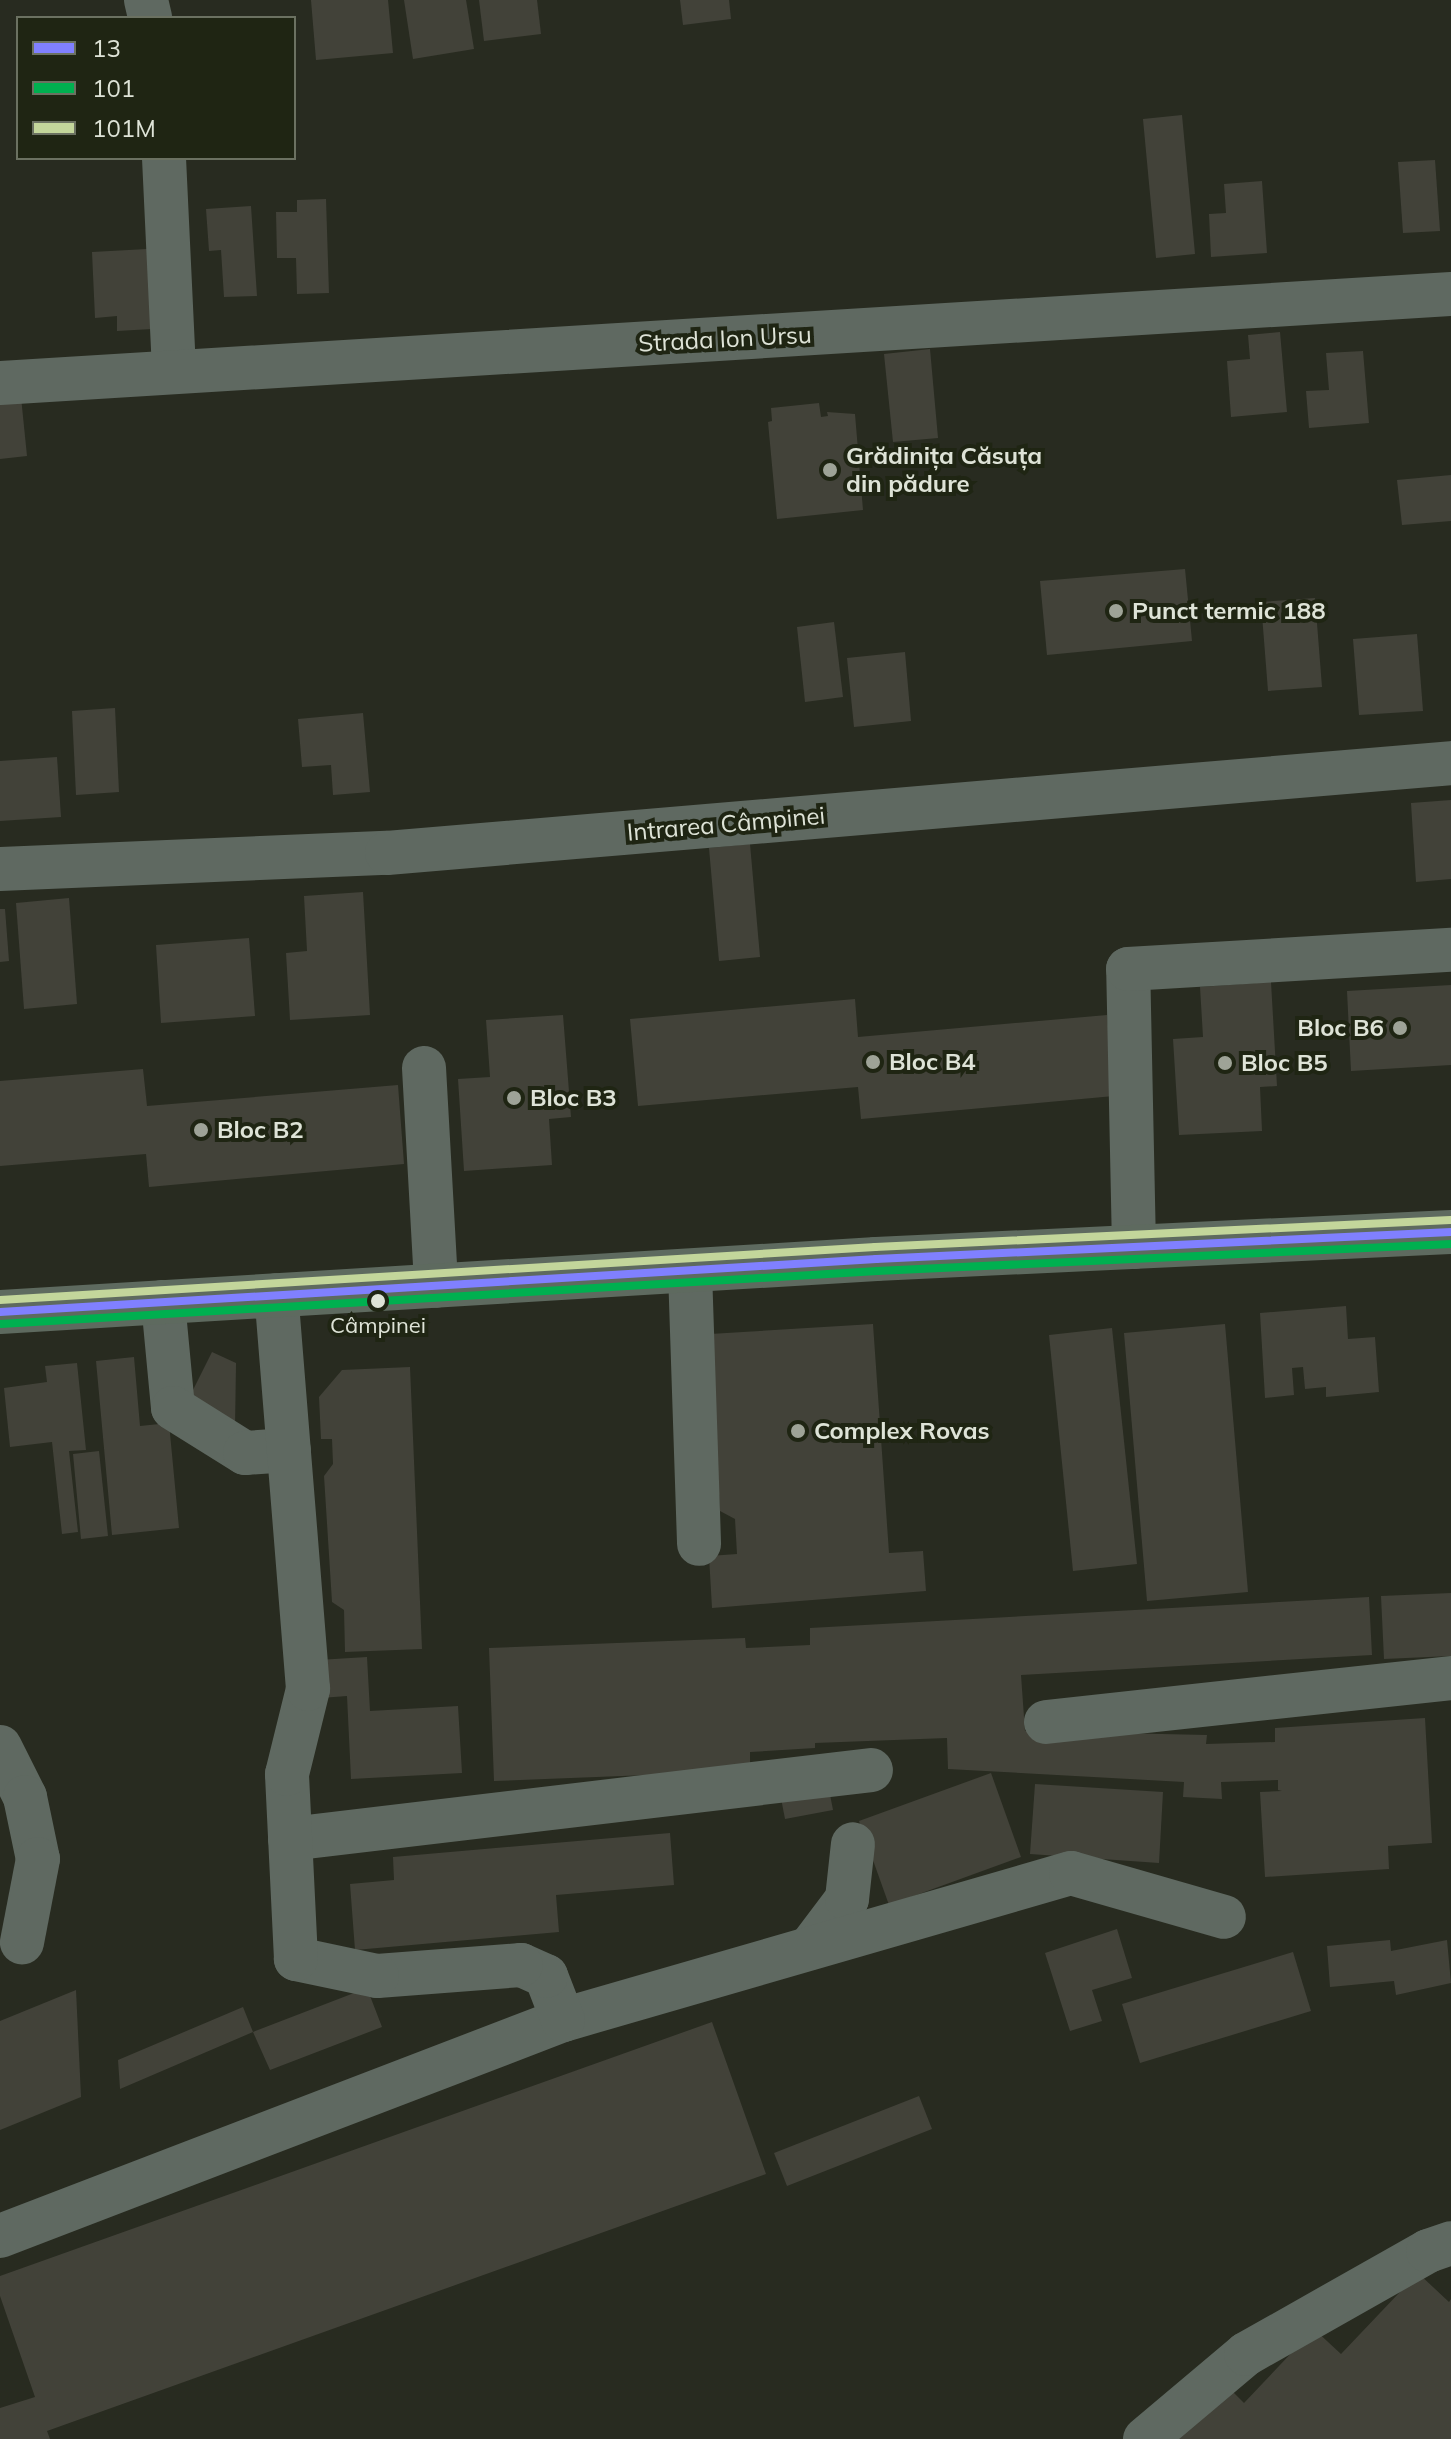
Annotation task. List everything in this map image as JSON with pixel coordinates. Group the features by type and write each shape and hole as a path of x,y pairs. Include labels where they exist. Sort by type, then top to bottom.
{"main road":[{"path":"0,1312 690,1271 1451,1232"}],"street":[{"path":"164,160 174,372"},
{"name":"Strada Ion Ursu","path":"0,383 1451,294"},
{"name":"Intrarea Câmpinei","path":"0,869 387,853 1451,763"},
{"path":"1134,1247 1128,969 1451,950"},
{"path":"424,1068 436,1286"},
{"path":"690,1271 699,1544"},
{"path":"276,1295 308,1689 287,1774 296,1959 377,1976 521,1965 546,1976 563,2020"},
{"path":"163,1302 173,1408 245,1453 289,1450"},
{"path":"1046,1722 1451,1678"},
{"path":"0,1747 25,1797 38,1859 22,1942"},
{"path":"290,1839 871,1770"},
{"path":"810,1948 847,1899 853,1844"},
{"path":"0,2236 563,2020 1071,1873 1224,1917"},
{"path":"1145,2439 1246,2354 1428,2251 1451,2243"}],"building":[{"path":"311,0 388,0 393,53 316,60"},
{"path":"404,0 466,0 474,49 413,59"},
{"path":"479,0 537,0 541,34 484,41"},
{"path":"680,0 729,0 731,19 683,25"},
{"path":"1182,115 1195,254 1156,258 1143,119"},
{"path":"1435,160 1440,231 1403,233 1398,162"},
{"path":"1262,181 1267,253 1211,257 1209,214 1226,213 1224,184"},
{"path":"326,199 329,293 297,294 296,258 277,258 276,212 297,212 297,200"},
{"path":"251,206 257,296 224,297 221,250 209,251 206,209"},
{"path":"147,249 152,329 117,331 117,316 95,318 92,252"},
{"path":"1280,332 1287,412 1231,417 1227,361 1250,359 1248,335"},
{"path":"930,349 938,438 893,442 884,354"},
{"path":"1363,351 1369,423 1309,428 1306,391 1329,390 1326,353"},
{"path":"21,397 27,456 0,459 0,399"},
{"path":"819,403 821,417 828,416 827,412 855,414 863,510 777,519 768,422 772,421 771,408"},
{"path":"1451,475 1451,521 1402,525 1397,480"},
{"name":"Punct termic 188","path":"1185,569 1192,641 1047,655 1040,581"},
{"path":"1315,598 1322,687 1268,691 1261,602"},
{"path":"834,622 843,697 805,702 797,627"},
{"path":"1417,634 1423,711 1359,715 1353,639"},
{"path":"905,652 911,721 854,727 847,658"},
{"path":"115,708 119,792 76,795 72,711"},
{"path":"363,713 370,792 333,795 331,765 302,767 298,719"},
{"path":"57,757 61,817 0,821 0,761"},
{"path":"1451,800 1451,879 1416,882 1411,803"},
{"path":"750,844 760,957 719,961 709,848"},
{"path":"363,892 370,1015 290,1020 286,953 307,951 304,896"},
{"path":"69,898 77,1004 24,1009 16,903"},
{"path":"0,909 5,909 9,961 0,962"},
{"path":"249,938 255,1016 161,1023 156,945"},
{"name":"Bloc B5","path":"1271,982 1277,1086 1260,1087 1262,1131 1179,1135 1173,1039 1203,1037 1200,987"},
{"name":"Bloc B6","path":"1451,985 1451,1065 1351,1071 1347,991"},
{"name":"Bloc B4","path":"855,999 858,1037 1107,1015 1114,1096 861,1119 858,1087 638,1106 630,1019"},
{"name":"Bloc B3","path":"563,1015 571,1117 549,1119 552,1165 464,1171 458,1079 490,1077 486,1020"},
{"name":"Bloc B2","path":"143,1069 147,1106 398,1085 404,1164 149,1187 146,1154 0,1166 0,1081"},
{"path":"1346,1306 1348,1339 1375,1337 1379,1392 1326,1397 1326,1387 1305,1389 1303,1367 1292,1368 1294,1395 1265,1398 1260,1313"},
{"name":"Complex Rovas","path":"873,1324 889,1553 923,1551 926,1591 712,1608 709,1556 737,1554 735,1519 720,1511 710,1334"},
{"path":"1225,1324 1248,1592 1147,1601 1124,1333"},
{"path":"1112,1328 1137,1564 1073,1571 1049,1335"},
{"path":"212,1352 236,1363 235,1427 187,1402"},
{"path":"134,1357 140,1426 169,1423 179,1528 112,1535 96,1361"},
{"path":"77,1363 86,1450 69,1451 78,1532 62,1534 52,1442 10,1447 4,1388 47,1382 45,1366"},
{"path":"410,1367 422,1649 345,1652 344,1610 332,1602 324,1476 333,1464 332,1439 321,1439 319,1397 342,1370"},
{"path":"99,1451 108,1536 81,1539 73,1454"},
{"path":"1451,1593 1451,1656 1384,1659 1381,1596"},
{"path":"1369,1597 1372,1655 1021,1675 1025,1731 1207,1735 1206,1744 1275,1742 1275,1728 1425,1718 1432,1843 1388,1846 1389,1869 1265,1877 1260,1792 1282,1791 1278,1790 1278,1780 1221,1782 1222,1799 1183,1797 1184,1782 948,1769 947,1738 815,1743 815,1748 750,1752 750,1771 494,1781 489,1648 745,1638 746,1648 810,1645 810,1628"},
{"path":"367,1657 370,1711 458,1706 462,1773 351,1779 347,1696 321,1698 318,1660"},
{"path":"991,1773 1021,1857 889,1905 859,1821"},
{"path":"828,1784 833,1810 785,1819 780,1793"},
{"path":"1035,1784 1163,1792 1159,1863 1030,1854"},
{"path":"670,1833 674,1885 556,1895 559,1932 355,1950 350,1884 394,1880 393,1857"},
{"path":"1117,1929 1132,1978 1092,1990 1102,2021 1070,2031 1045,1953"},
{"path":"1390,1940 1391,1951 1447,1940 1451,1983 1396,1995 1394,1981 1330,1987 1327,1946"},
{"path":"1293,1952 1311,2011 1140,2063 1122,2004"},
{"path":"367,1988 382,2027 270,2070 253,2032"},
{"path":"76,1990 81,2097 0,2130 0,2021"},
{"path":"243,2007 253,2032 120,2089 118,2060"},
{"path":"712,2022 766,2174 47,2431 50,2439 0,2439 0,2408 35,2397 0,2296 0,2276"},
{"path":"919,2096 932,2129 787,2186 774,2153"},
{"path":"1418,2273 1449,2302 1451,2299 1451,2439 1169,2439 1227,2386 1244,2403 1314,2329 1341,2354"}],"transit line":[{"name":"101M","path":"0,1300 875,1247 1450,1220"},
{"name":"13","path":"0,1312 876,1259 1451,1232"},
{"name":"101","path":"1,1324 877,1271 1451,1244"}],"place":[{"name":"Grădinița Căsuța din pădure","path":"830,470"},
{"name":"Punct termic 188","path":"1116,611"},
{"name":"Bloc B6","path":"1400,1028"},
{"name":"Bloc B4","path":"873,1062"},
{"name":"Bloc B5","path":"1225,1063"},
{"name":"Bloc B3","path":"514,1098"},
{"name":"Bloc B2","path":"201,1130"},
{"name":"Câmpinei","path":"378,1301"},
{"name":"Complex Rovas","path":"798,1431"}]}
